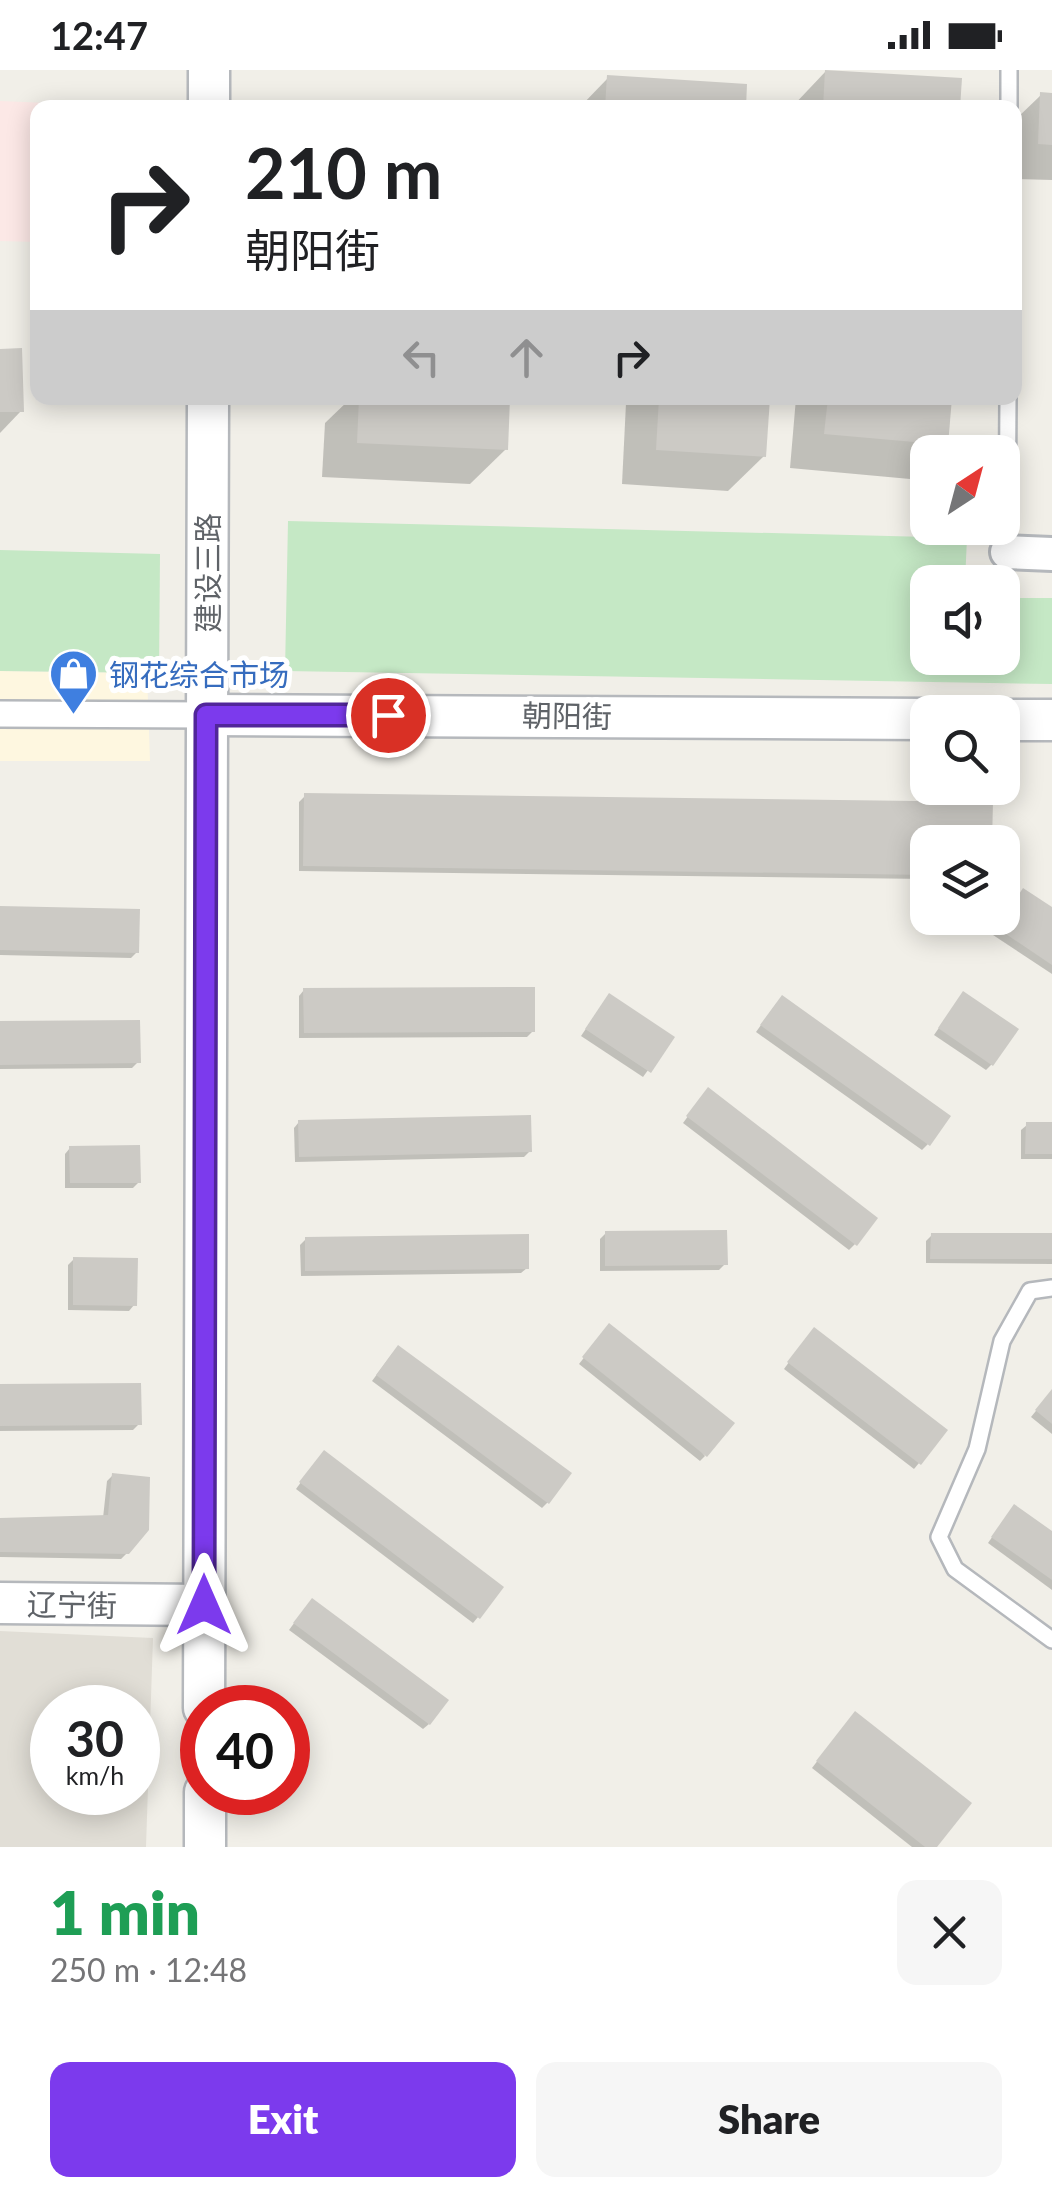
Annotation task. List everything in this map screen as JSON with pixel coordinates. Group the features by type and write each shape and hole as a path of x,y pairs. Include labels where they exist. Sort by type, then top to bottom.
{"street":[{"path":"208,100 209,70"},
{"name":"建设三路","path":"204,1685 208,405"},
{"path":"1007,552 1052,554"},
{"path":"0,714 206,715"},
{"name":"朝阳街","path":"206,715 910,719"},
{"path":"1020,720 1052,720"},
{"name":"辽宁街","path":"0,1603 204,1605"},
{"path":"205,1815 205,1847"}],"lane":[{"path":"1009,100 1010,70"},
{"path":"1007,552 1008,405"},
{"path":"1052,1288 1030,1291 1002,1340 977,1449 939,1537 955,1569 1052,1640"}],"shaded area":[{"path":"0,101 30,102 30,242 0,241"},
{"name":"钢花综合市场","path":"0,671 147,673 150,761 0,761"},
{"path":"0,1631 153,1638 151,1685 30,1685 30,1815 147,1815 146,1847 0,1847"}],"green space":[{"path":"288,521 910,537 910,545 967,545 966,565 910,565 910,675 1020,675 1020,598 1052,598 1052,684 285,671"},
{"path":"0,550 160,554 159,673 0,671"}],"building":[{"path":"825,70 962,78 961,100 823,100"},
{"path":"607,75 747,84 746,100 605,100"},
{"path":"1040,92 1052,93 1052,145 1038,144"},
{"path":"22,348 24,412 0,412 0,349"},
{"path":"359,405 510,405 508,450 357,443"},
{"path":"659,405 770,405 766,457 656,450"},
{"path":"827,405 951,405 949,435 910,435 910,442 824,434"},
{"path":"304,793 993,805 992,825 910,825 910,875 303,866"},
{"path":"1023,888 1052,907 1052,965 1007,935 1020,935"},
{"path":"0,906 140,909 139,953 0,950"},
{"path":"535,987 535,1032 304,1033 303,988"},
{"path":"963,991 1019,1029 993,1066 938,1028"},
{"path":"609,993 675,1037 651,1073 585,1029"},
{"path":"782,995 951,1116 930,1146 760,1025"},
{"path":"140,1020 141,1063 0,1065 0,1021"},
{"path":"708,1087 878,1218 857,1246 686,1116"},
{"path":"531,1115 532,1152 299,1157 298,1120"},
{"path":"1026,1122 1052,1122 1052,1154 1025,1154"},
{"path":"140,1145 141,1183 70,1183 69,1146"},
{"path":"727,1230 728,1265 605,1266 605,1231"},
{"path":"931,1233 1052,1233 1052,1259 930,1259"},
{"path":"529,1234 529,1269 305,1271 305,1237"},
{"path":"73,1257 138,1258 137,1306 73,1305"},
{"path":"609,1323 735,1423 707,1457 582,1357"},
{"path":"814,1327 948,1430 921,1465 787,1362"},
{"path":"398,1345 572,1473 549,1504 376,1375"},
{"path":"141,1383 142,1425 0,1426 0,1384"},
{"path":"1052,1389 1052,1424 1035,1410"},
{"path":"324,1450 504,1587 480,1619 299,1482"},
{"path":"112,1473 150,1477 149,1530 129,1554 0,1552 0,1518 108,1515"},
{"path":"1014,1504 1052,1531 1052,1580 991,1537"},
{"path":"312,1598 449,1700 430,1725 293,1623"},
{"path":"855,1711 972,1803 937,1847 925,1847 816,1761"}],"place":[{"name":"钢花综合市场","path":"74,716"}],"route":[{"path":"204,1605 206,715 388,715"}]}
